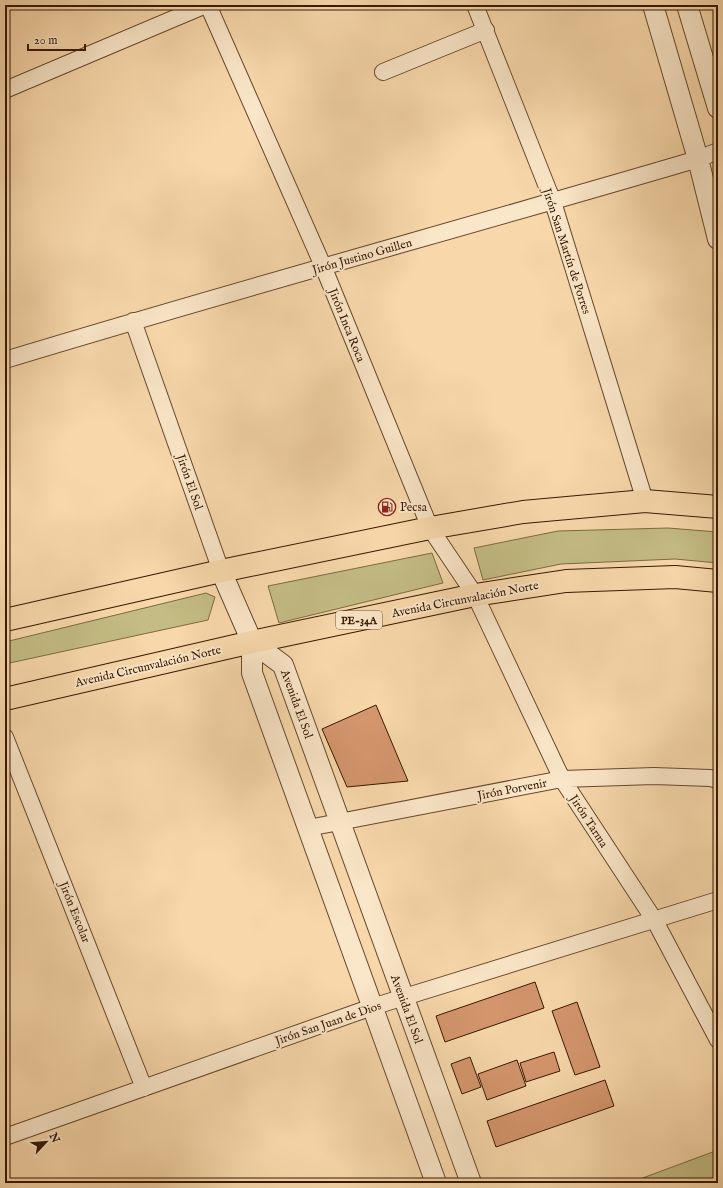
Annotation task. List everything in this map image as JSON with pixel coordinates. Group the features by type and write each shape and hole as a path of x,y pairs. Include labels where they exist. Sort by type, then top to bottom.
{"highway":[{"path":"5,620 221,571 430,528 523,512 645,501 718,507"},
{"name":"Avenida Circunvalación Norte","path":"5,699 252,642 475,595 566,581 675,577 718,581"}],"street":[{"path":"5,90 207,5"},
{"name":"Jirón Inca Roca","path":"207,5 323,266 430,528 475,595"},
{"name":"Jirón San Martín de Porres","path":"475,5 553,202 645,501"},
{"path":"653,5 698,159 718,239"},
{"path":"687,5 718,108"},
{"path":"383,72 486,30"},
{"name":"Jirón Justino Guillen","path":"5,360 323,266 553,202 698,159 718,151"},
{"name":"Jirón El Sol","path":"133,321 221,571 252,642"},
{"name":"Jirón Tarma","path":"475,595 562,779 655,921 716,1031"},
{"path":"252,642 252,673 436,1183"},
{"name":"Avenida El Sol","path":"252,642 283,665 341,823 402,997 471,1183"},
{"name":"Jirón Escolar","path":"5,736 144,1088"},
{"name":"Jirón Porvenir","path":"308,828 341,823 562,779 654,776 710,778 718,780"},
{"name":"Jirón San Juan de Dios","path":"5,1137 402,997 655,921 718,900"}],"shaded area":[{"path":"668,528 718,532 718,563 675,559 561,564 483,580 474,548 558,531"},
{"path":"432,553 443,583 279,623 268,586"},
{"path":"206,593 215,597 208,620 5,664 5,642"},
{"path":"718,1150 718,1183 642,1183 640,1179"}],"building":[{"path":"376,705 408,781 347,787 322,729"},
{"path":"535,982 544,1008 445,1042 436,1016"},
{"path":"577,1002 600,1067 575,1075 552,1011"},
{"path":"554,1052 560,1071 526,1082 520,1063"},
{"path":"470,1057 481,1087 462,1094 451,1064"},
{"path":"517,1060 526,1086 487,1100 478,1074"},
{"path":"605,1080 614,1106 496,1147 487,1121"}],"place":[{"name":"Pecsa","path":"387,507"}]}
